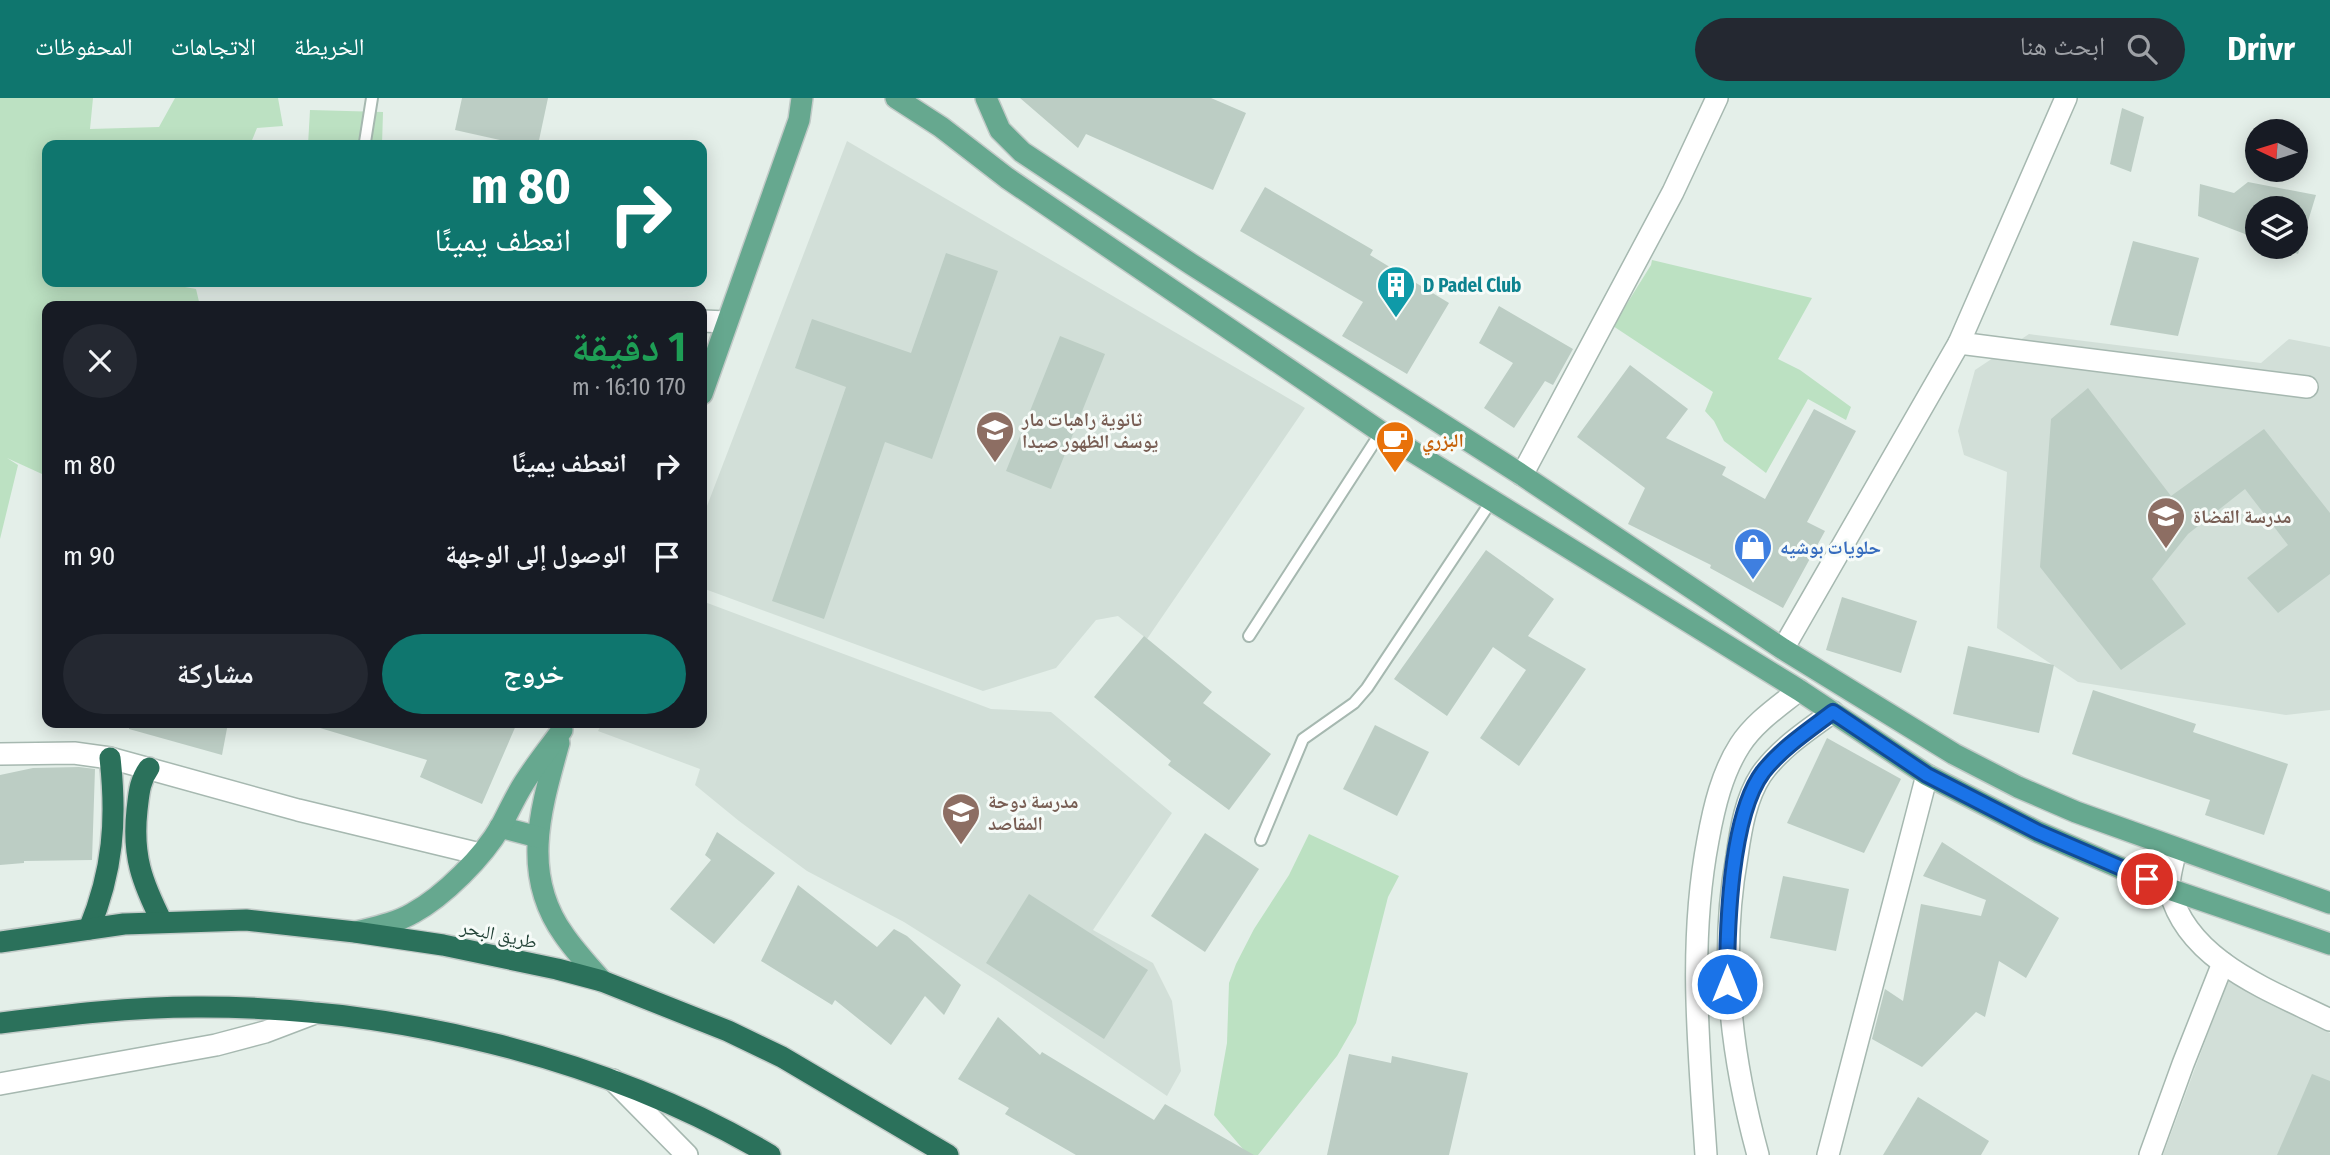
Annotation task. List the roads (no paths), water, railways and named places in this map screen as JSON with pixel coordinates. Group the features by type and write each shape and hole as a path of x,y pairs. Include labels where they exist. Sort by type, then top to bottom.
{"highway":[{"path":"89,929 102,897 111,857 114,790 110,758"},
{"path":"149,768 140,782 135,846 142,878 163,922"},
{"name":"طريق البحر","path":"0,943 89,929 163,922 246,920 355,932 479,952 602,981 728,1031 782,1057 948,1155"},
{"path":"0,1023 86,1012 196,1007 314,1013 390,1022 468,1037 611,1078 722,1126 769,1155"}],"main road":[{"path":"707,380 799,120 803,98"},
{"path":"799,120 821,98"},
{"path":"896,98 942,127 1007,178 1381,432 1798,690 1927,775 2038,832 2169,889 2330,944"},
{"path":"986,98 1000,130 1023,152 1237,294 1522,475 1783,649 1954,754 2076,812 2330,903"},
{"path":"355,932 397,921 412,914 429,903 480,854 563,728"},
{"path":"563,728 548,782 538,836 538,875 542,894 562,933 602,981"},
{"path":"500,827 538,836"}],"street":[{"path":"1522,475 1673,192 1717,98"},
{"path":"1783,649 1959,343 2066,98"},
{"path":"707,321 727,322"},
{"path":"1959,343 2307,387"},
{"path":"1706,1155 1695,971 1703,863 1710,826 1725,775 1740,746 1753,728 1798,690"},
{"path":"1758,1155 1732,1034 1727,984 1727,932 1732,883 1744,818 1751,793 1762,774 1786,749 1833,712"},
{"path":"0,754 74,753 110,758 298,810 480,854"},
{"path":"1828,1155 1927,775"},
{"path":"2176,849 2169,889 2178,913 2203,947 2259,985 2330,1020"},
{"path":"2150,1155 2223,962"},
{"path":"0,1084 216,1045 265,1032 314,1013"},
{"path":"611,1078 687,1155"}],"lane":[{"path":"365,140 372,98"},
{"path":"1249,636 1381,432"},
{"path":"1261,840 1303,739 1354,703 1367,688 1492,500"}],"place":[{"name":"D Padel Club","path":"1396,319"},
{"name":"ثانوية راهبات مار يوسف الظهور صيدا","path":"995,464"},
{"name":"البزري","path":"1395,474"},
{"name":"مدرسة القضاة","path":"2166,550"},
{"name":"حلويات بوشيه","path":"1753,581"},
{"name":"مدرسة دوحة المقاصد","path":"961,846"}]}
